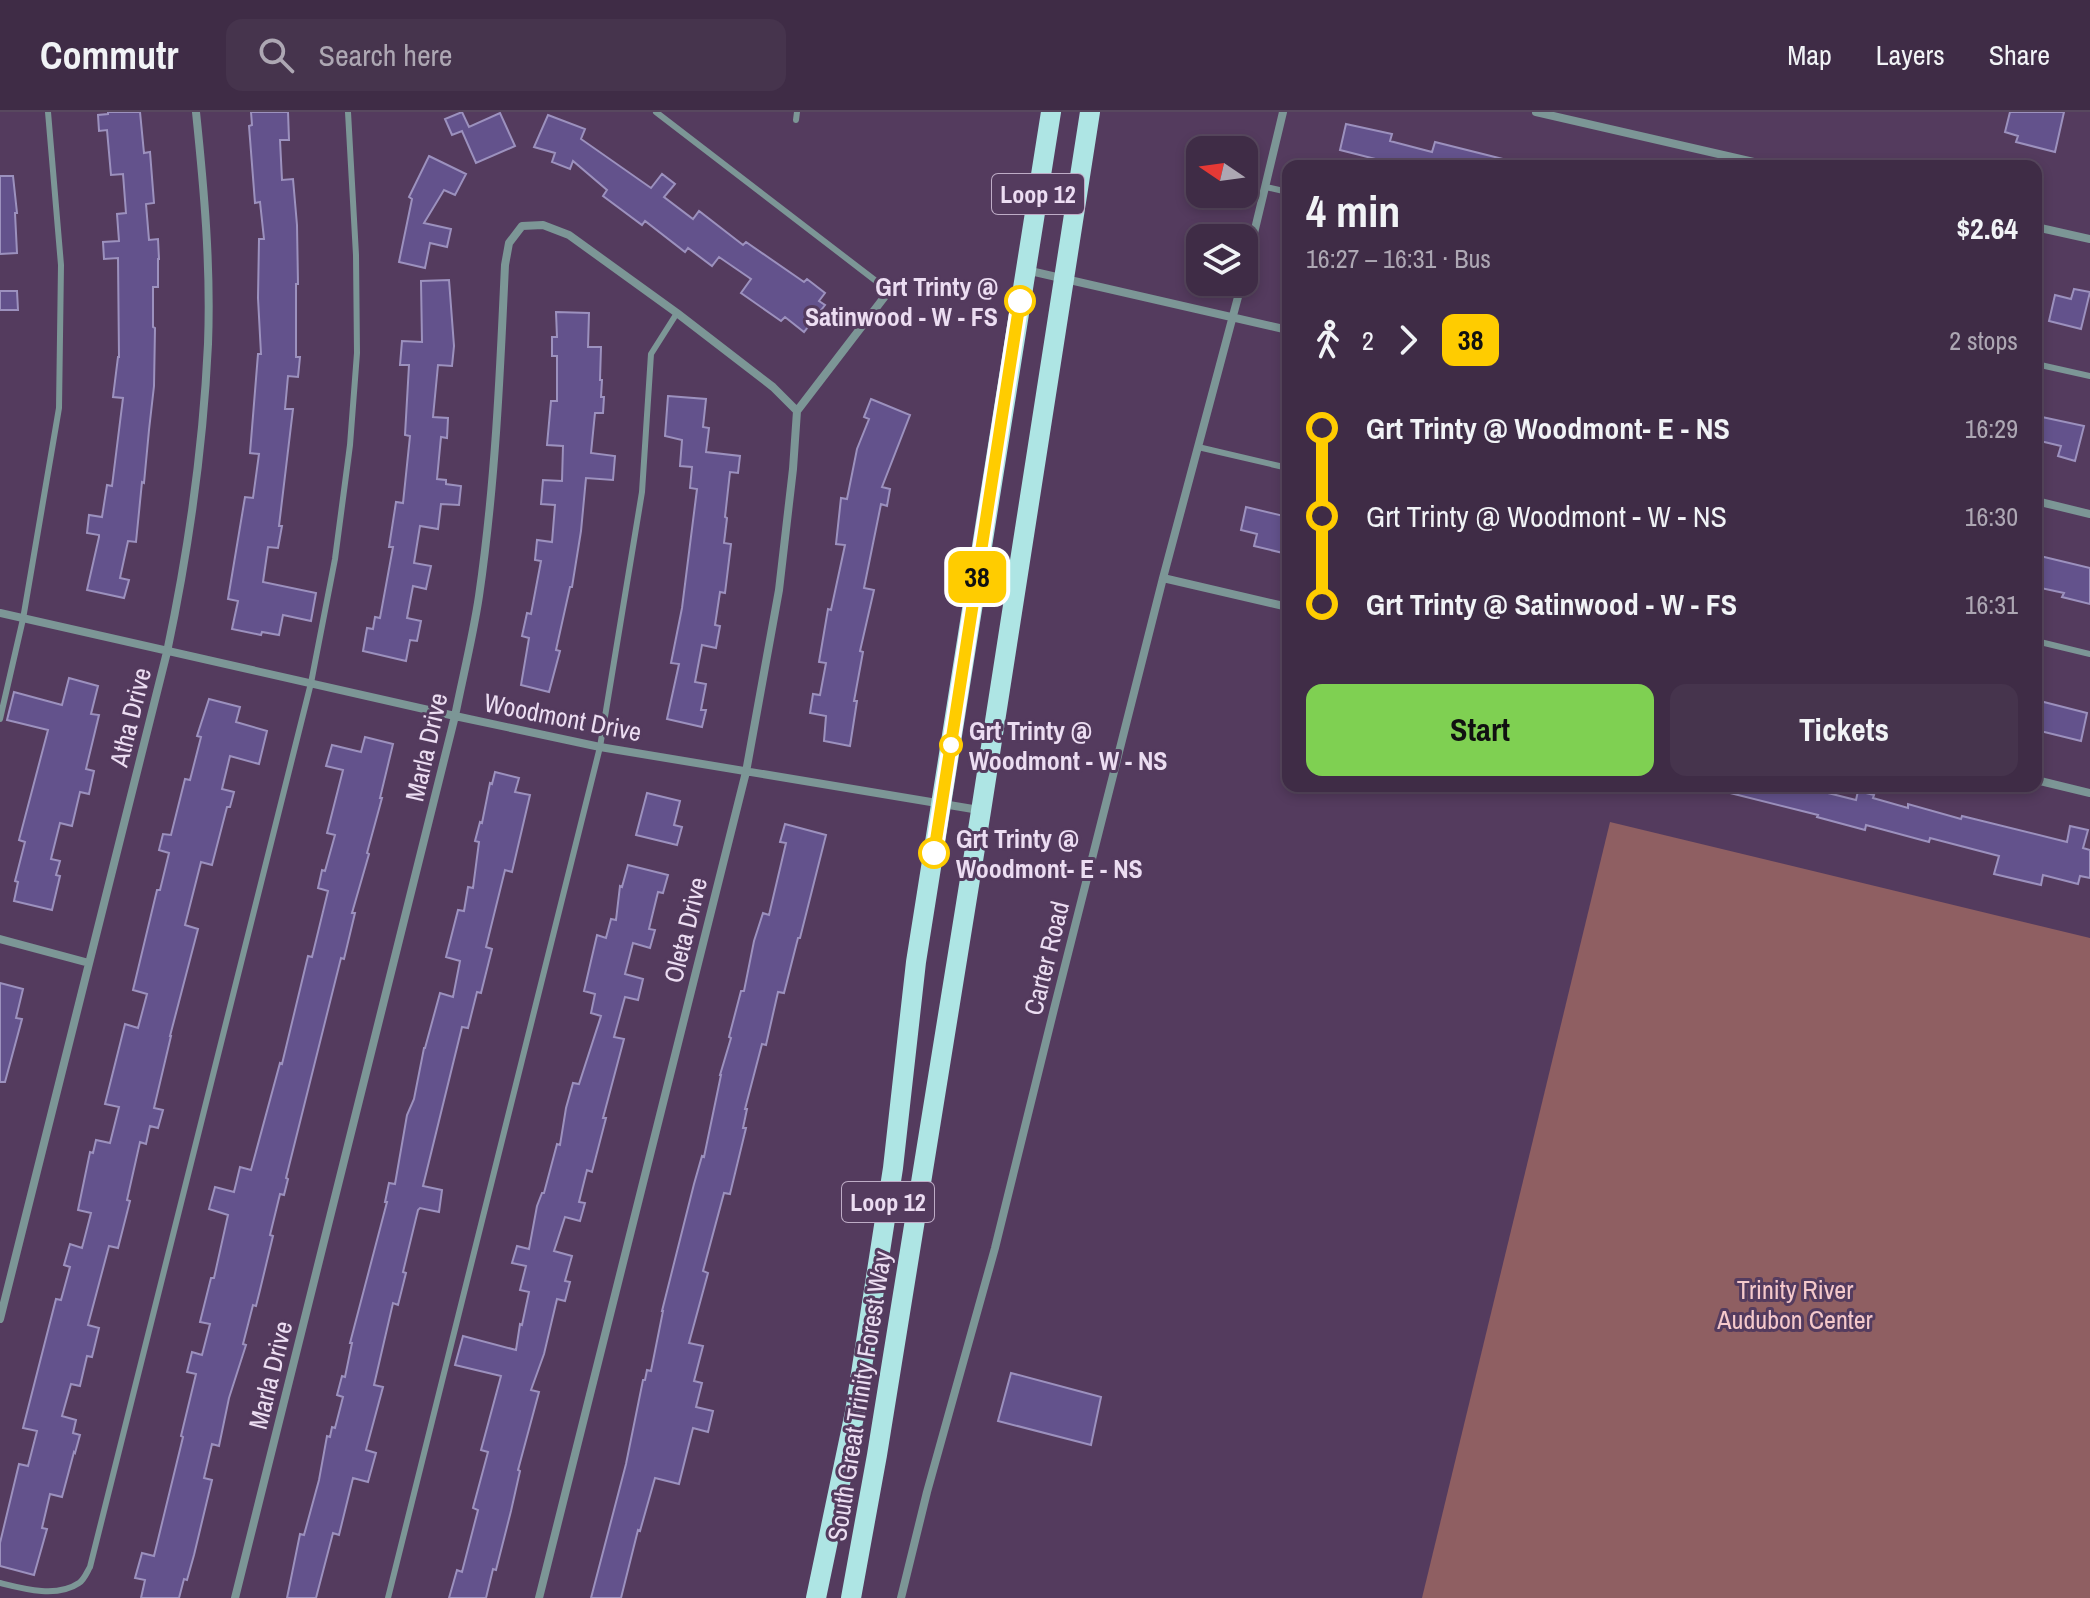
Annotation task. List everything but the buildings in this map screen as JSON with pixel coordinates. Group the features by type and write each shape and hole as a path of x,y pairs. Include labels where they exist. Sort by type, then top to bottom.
{"main road":[{"name":"South Great Trinity Forest Way","path":"816,1598 855,1412 893,1168 916,962 1051,112"},
{"name":"South Great Trinity Forest Way","path":"851,1598 981,811 1090,112"}],"street":[{"name":"Atha Drive","path":"0,1319 167,652 184,569 195,500 208,341 205,205 196,112"},
{"path":"1257,224 1283,112"},
{"path":"1536,112 1745,160"},
{"name":"Marla Drive","path":"235,1598 455,716 478,598 490,511 498,426 505,265 509,243 522,226 543,225 569,235 773,387 797,411"},
{"path":"2042,228 2090,239"},
{"path":"1025,269 1282,329"},
{"path":"797,411 889,291"},
{"name":"Carter Road","path":"901,1598 995,1248 1163,578 1238,296"},
{"name":"Oleta Drive","path":"539,1598 746,772 779,590 797,411"},
{"path":"2042,502 2090,514"},
{"path":"1163,578 1282,606"},
{"name":"Woodmont Drive","path":"0,613 600,747 981,811"},
{"path":"2042,781 2090,793"},
{"path":"0,939 89,963"}],"lane":[{"path":"0,719 23,619 59,408 61,265 48,112"},
{"path":"0,1583 33,1592 59,1593 80,1583 90,1567 311,683 335,559 350,445 357,353 356,255 348,112"},
{"path":"656,112 889,291"},
{"path":"796,120 797,112"},
{"path":"1266,187 1282,191"},
{"path":"388,1598 600,747 642,492 651,354 677,313"},
{"path":"2042,365 2090,376"},
{"path":"1198,447 1282,467"},
{"path":"2042,642 2090,654"}],"green space":[{"name":"Trinity River Audubon Center","path":"1610,822 2090,938 2090,1598 1422,1598"}],"bus line":[{"name":"38","path":"934,853 1020,301"}],"place":[{"name":"Grt Trinty @ Satinwood - W - FS","path":"1020,301"},
{"name":"Grt Trinty @ Woodmont - W - NS","path":"951,745"},
{"name":"Grt Trinty @ Woodmont- E - NS","path":"934,853"}]}
